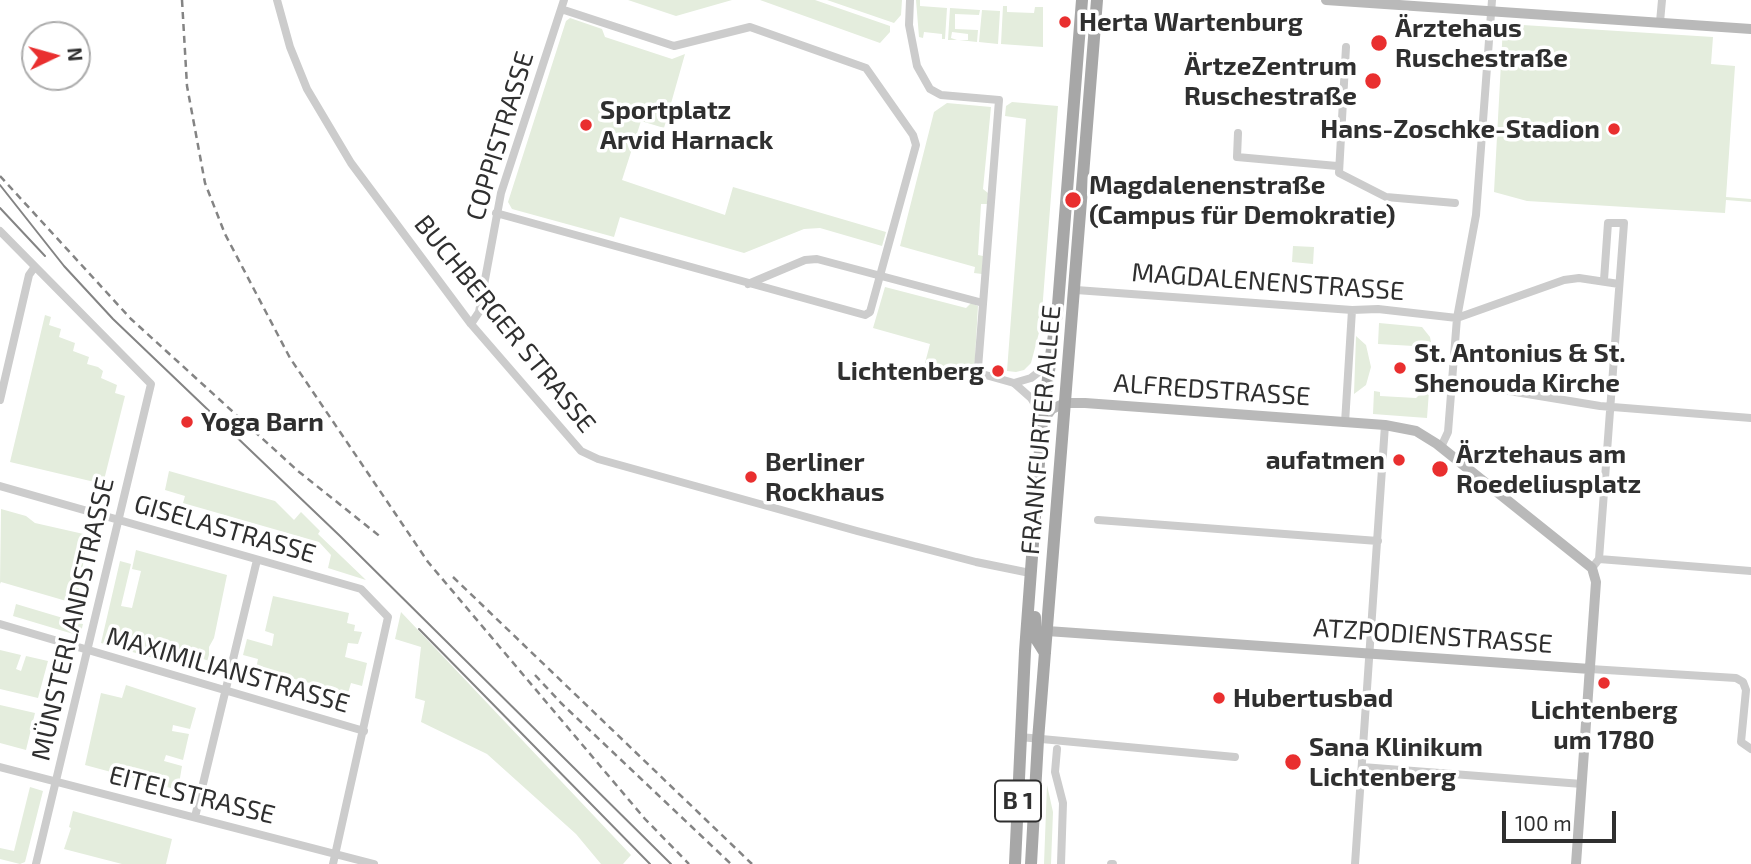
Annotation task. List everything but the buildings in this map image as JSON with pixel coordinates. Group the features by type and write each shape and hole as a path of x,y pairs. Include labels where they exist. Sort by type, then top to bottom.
{"main road":[{"name":"FRANKFURTER ALLEE","path":"1015,864 1030,572 1042,419 1059,293 1082,0"},
{"name":"FRANKFURTER ALLEE","path":"1031,864 1038,740 1076,290 1097,0"},
{"path":"1030,572 1052,562"},
{"path":"1030,572 1038,578 1043,588 1041,623 1047,632"},
{"path":"1030,572 1037,597 1035,637 1045,653"}],"street":[{"name":"BUCHBERGER STRASSE","path":"277,0 299,70 331,133 471,324 589,456 866,534 976,562 1030,572"},
{"name":"FRANKFURTER ALLEE","path":"910,0 909,25 917,66 930,89 941,95 999,100 979,372 1014,383 1031,398 1042,419"},
{"path":"1326,0 1491,6 1751,29"},
{"path":"1660,22 1662,0"},
{"name":"COPPISTRASSE","path":"471,324 479,312 496,213 563,4"},
{"path":"496,213 865,315 870,312 916,145 913,135 866,68 750,27 674,46 563,4"},
{"path":"1441,447 1448,432 1457,318 1476,215 1491,6"},
{"path":"1346,47 1338,166 1344,177 1379,196 1455,203"},
{"path":"1238,133 1237,157 1338,166"},
{"path":"1576,864 1597,582 1595,563 1611,407 1624,223 1608,223 1604,280"},
{"path":"0,231 34,268 29,275 0,400"},
{"path":"748,284 810,259 983,303"},
{"name":"MÜNSTERLANDSTRASSE","path":"34,268 151,384 36,864"},
{"path":"1457,318 1564,280 1604,280 1619,284"},
{"name":"MAGDALENENSTRASSE","path":"1076,290 1352,310 1370,308 1457,318"},
{"path":"1345,423 1352,310"},
{"name":"FRANKFURTER ALLEE","path":"1014,383 1031,378 1049,364"},
{"path":"1452,383 1469,384"},
{"path":"1479,386 1611,407 1751,418"},
{"path":"1042,419 1052,409 1065,403"},
{"name":"ALFREDSTRASSE","path":"1065,403 1385,425 1416,431 1595,563"},
{"path":"1355,864 1385,425"},
{"name":"GISELASTRASSE","path":"0,486 361,589 388,617 364,731"},
{"path":"1098,520 1378,541"},
{"path":"195,817 257,560"},
{"path":"1595,563 1751,571"},
{"name":"MAXIMILIANSTRASSE","path":"0,624 364,731"},
{"name":"ATZPODIENSTRASSE","path":"1047,632 1736,678 1743,682 1746,690 1741,742 1751,748"},
{"path":"332,864 364,731"},
{"path":"1020,737 1235,757"},
{"path":"1057,750 1055,772 1063,803 1061,864"},
{"name":"EITELSTRASSE","path":"0,767 374,864"},
{"path":"1362,768 1582,783"}],"green space":[{"path":"628,0 732,0 676,16"},
{"path":"760,0 815,0 890,26 890,32 880,43"},
{"path":"827,0 902,0 901,15 894,23"},
{"path":"916,0 920,0 920,6 947,8 945,39 942,39 942,34 924,32 923,38 919,37"},
{"path":"1003,6 1007,6 1007,12 1034,13 1035,7 1043,7 1043,47 1001,44"},
{"path":"950,8 980,10 979,15 955,14 955,29 978,30 977,42 959,40 968,40 968,34 952,32 951,38 957,40 948,40"},
{"path":"982,10 1000,11 998,44 979,42"},
{"name":"Sportplatz Arvid Harnack","path":"570,18 602,29 605,37 672,59 685,54 664,128 641,121 622,180 725,215 733,187 886,232 882,246 820,228 804,229 744,253 620,217 614,237 512,209 508,202 566,21"},
{"name":"Hans-Zoschke-Stadion","path":"1507,24 1713,37 1711,64 1735,66 1726,197 1751,199 1751,202 1726,200 1725,213 1527,201 1494,192 1503,26"},
{"path":"1012,102 1058,106 1041,325 1031,363 1024,370 1016,372 1007,371 1026,119 1005,116 1006,106"},
{"path":"947,103 991,107 983,189 988,193 987,204 981,204 978,255 983,256 982,274 974,273 975,267 900,246 934,112"},
{"path":"1293,246 1314,247 1313,264 1292,262"},
{"path":"885,287 966,308 971,303 978,306 974,375 925,363 930,344 873,328"},
{"path":"45,315 51,317 49,325 61,329 59,337 75,343 73,351 89,357 87,364 103,371 101,378 117,385 115,393 125,396 103,484 10,462"},
{"path":"1379,323 1422,327 1430,337 1432,347 1378,344"},
{"path":"1356,336 1366,345 1371,367 1366,385 1354,394"},
{"path":"1374,391 1380,392 1380,396 1416,398 1423,391 1429,391 1427,418 1373,414"},
{"path":"169,471 275,501 294,520 301,512 320,531 318,534 366,580 328,568 331,555 319,542 183,503 185,496 165,490"},
{"path":"1,509 26,516 35,523 88,535 78,595 89,598 87,607 1,582 0,584"},
{"path":"136,550 227,575 214,638 209,647 209,661 189,654 185,667 101,643 120,561 131,564 121,606 132,608 141,571 132,569"},
{"path":"273,596 349,613 347,623 355,625 354,631 362,632 358,644 348,643 345,657 367,663 362,686 351,683 348,693 256,669 258,659 243,655 247,639 272,646 274,634 265,631"},
{"path":"16,604 83,624 80,636 13,616"},
{"path":"401,612 631,855 623,864 601,864 576,834 487,754 421,722 425,701 415,698 421,647 395,639"},
{"path":"0,650 21,655 16,669 21,671 26,656 48,661 38,698 0,689"},
{"path":"126,685 196,708 190,729 173,725 172,731 189,734 183,760 166,755 164,761 182,766 178,790 85,765 101,693 122,698"},
{"path":"0,705 35,713 26,750 0,743"},
{"path":"1047,785 1053,812 1051,864 1044,864"},
{"path":"30,787 43,791 25,862 20,864 0,859 0,848 14,851"},
{"path":"73,811 172,839 166,864 122,864 64,849"}],"tram line":[{"path":"0,185 64,266 113,319 340,536 671,864"},
{"path":"0,208 45,256"},
{"path":"419,629 650,864"}],"railway":[{"path":"182,0 187,86 205,183 225,234 290,358 428,562 645,819 689,864"},
{"path":"0,176 131,319 298,471 382,538"},
{"path":"453,577 752,864"},
{"path":"535,675 561,703 731,864"}],"place":[{"name":"Herta Wartenburg","path":"1065,22"},
{"name":"Ärztehaus Ruschestraße","path":"1379,43"},
{"name":"ÄrtzeZentrum Ruschestraße","path":"1373,81"},
{"name":"Sportplatz Arvid Harnack","path":"586,125"},
{"name":"Hans-Zoschke-Stadion","path":"1614,129"},
{"name":"Magdalenenstraße (Campus für Demokratie)","path":"1073,200"},
{"name":"St. Antonius & St. Shenouda Kirche","path":"1400,368"},
{"name":"Lichtenberg","path":"998,371"},
{"name":"Yoga Barn","path":"187,422"},
{"name":"aufatmen","path":"1399,460"},
{"name":"Ärztehaus am Roedeliusplatz","path":"1440,469"},
{"name":"Berliner Rockhaus","path":"751,477"},
{"name":"Lichtenberg um 1780","path":"1604,683"},
{"name":"Hubertusbad","path":"1219,698"},
{"name":"Sana Klinikum Lichtenberg","path":"1293,762"}]}
